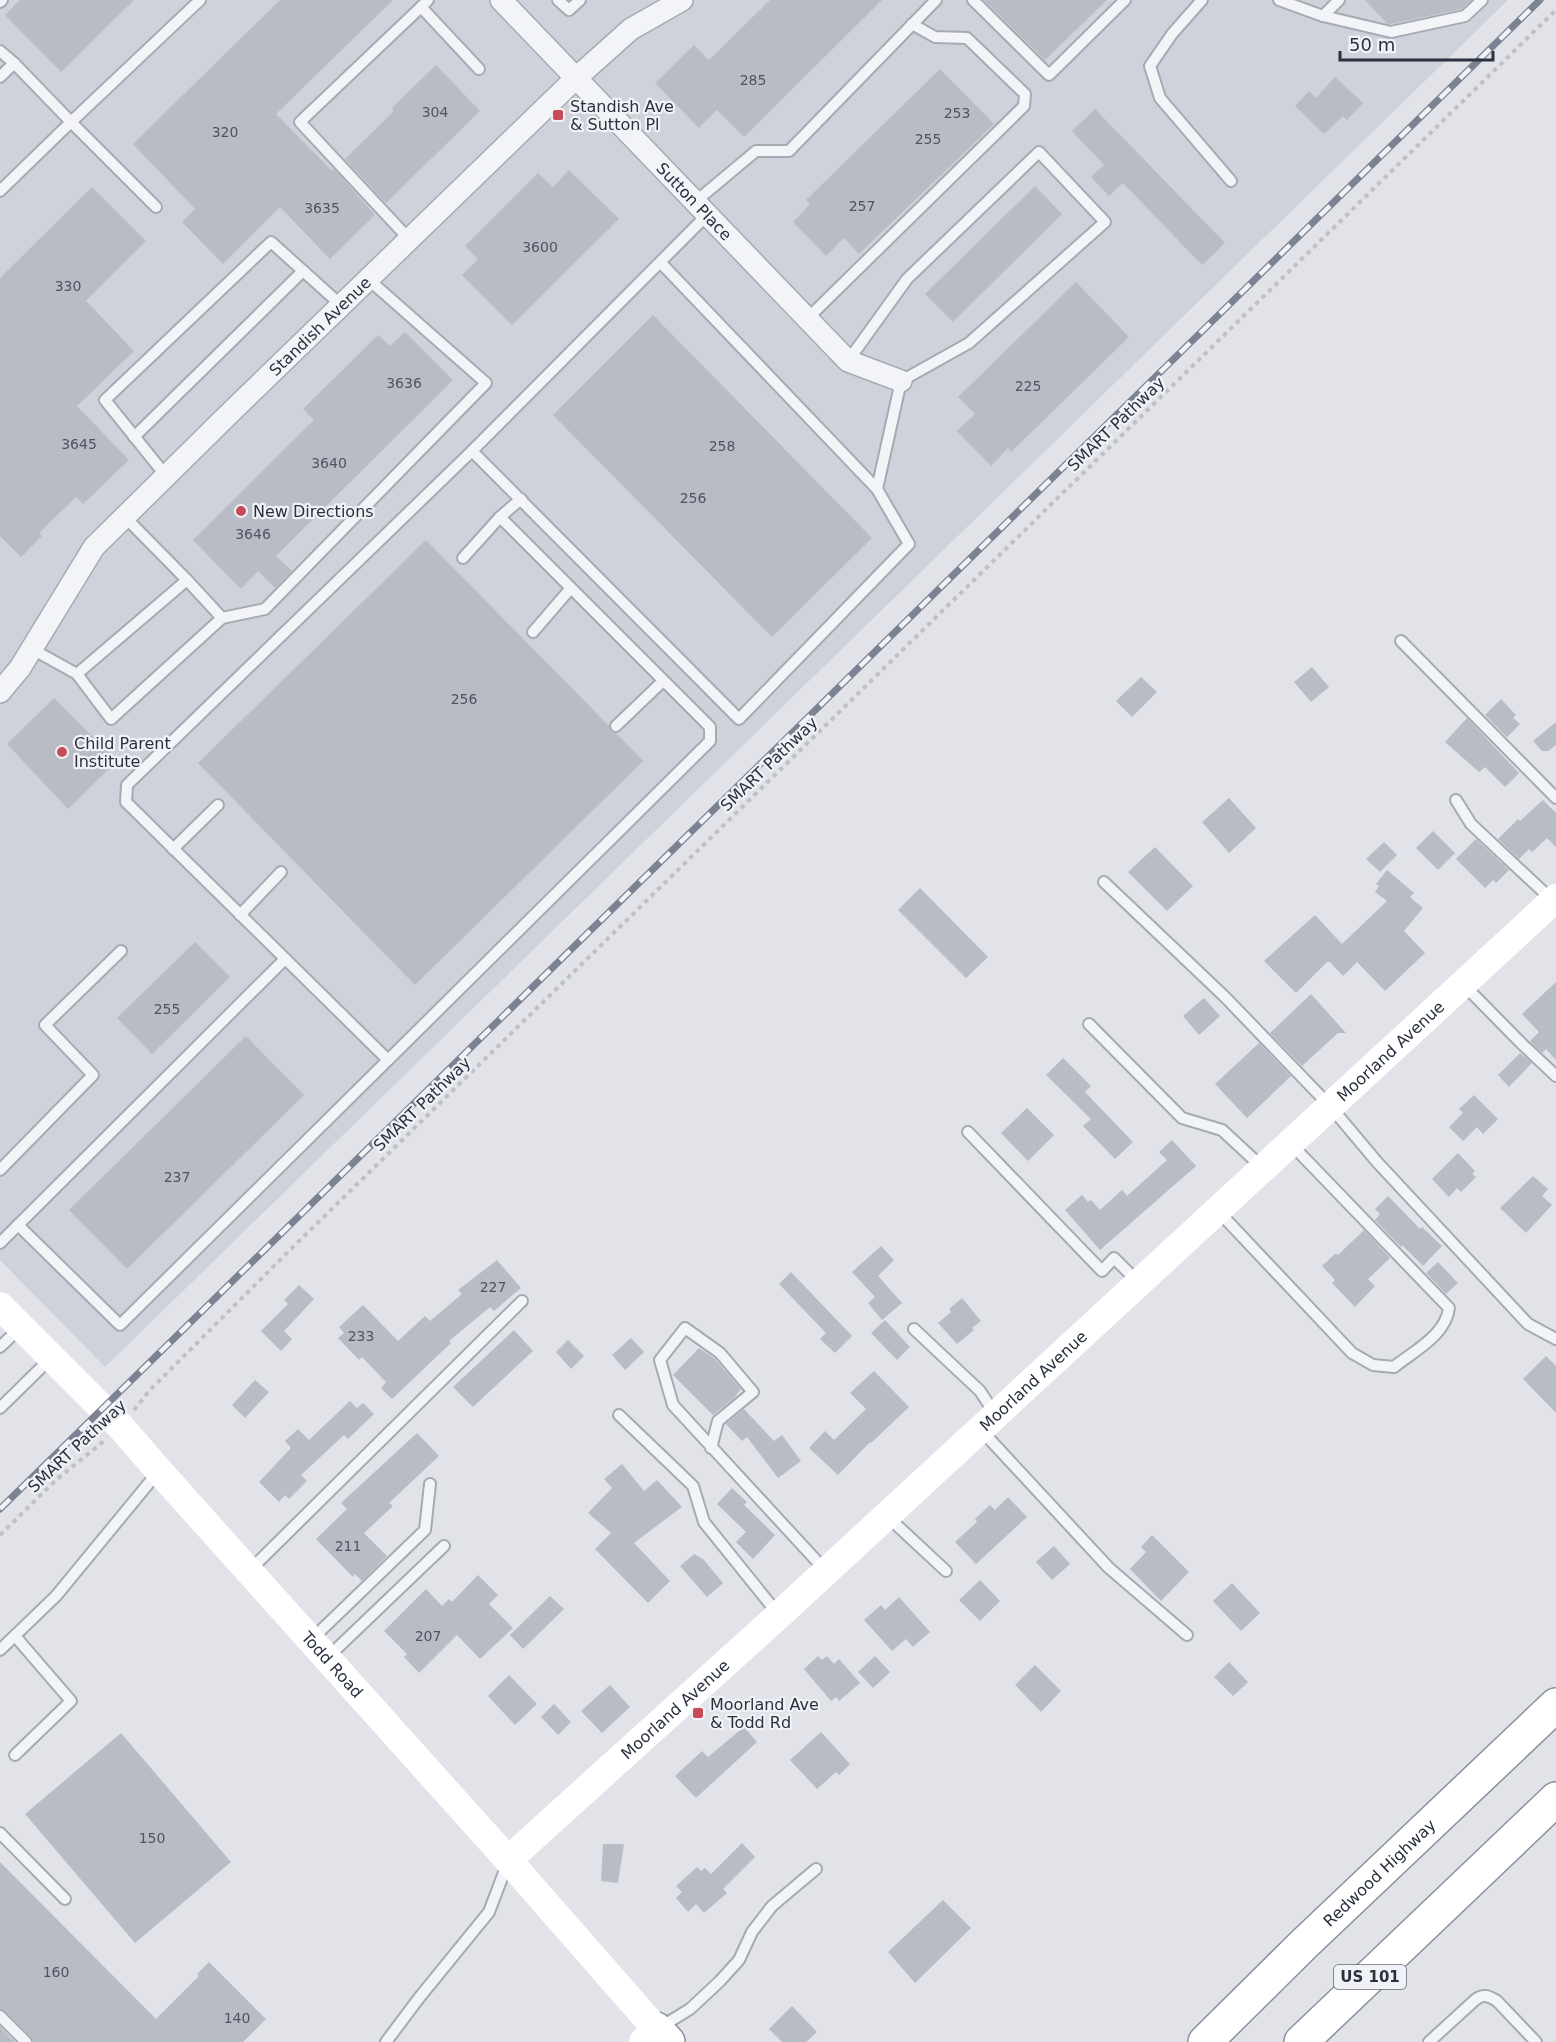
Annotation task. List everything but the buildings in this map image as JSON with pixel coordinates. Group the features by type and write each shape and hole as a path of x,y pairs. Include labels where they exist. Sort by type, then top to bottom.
{"highway":[{"name":"Redwood Highway","path":"1205,2042 1303,1945 1556,1706"},
{"name":"US 101","path":"1301,2042 1556,1799"},
{"path":"1323,2042 1438,1912"},
{"path":"1182,2042 1303,1945"}],"street":[{"name":"Sutton Place","path":"501,0 848,361 901,381"},
{"name":"Standish Avenue","path":"0,692 20,668 94,547 575,79 631,29 682,0"},
{"name":"Moorland Avenue","path":"508,1860 779,1615 1138,1282 1555,901"},
{"name":"Todd Road","path":"0,1306 120,1425 508,1860 656,2038"}],"lane":[{"path":"0,191 200,0"},
{"path":"558,0 569,10 580,0"},
{"path":"388,1060 126,802 127,785 472,451 660,262 701,209 756,151 789,151 936,0"},
{"path":"973,0 1049,75 1125,0"},
{"path":"1202,0 1172,33 1150,66 1160,98 1231,181"},
{"path":"1279,0 1323,16 1390,32 1465,16 1482,0"},
{"path":"1323,16 1339,0"},
{"path":"409,239 300,122 425,4 479,69"},
{"path":"807,319 1024,106 1025,94 967,38 935,38 912,24"},
{"path":"0,51 156,207"},
{"path":"0,77 14,63"},
{"path":"848,361 907,279 1039,152 1105,222 969,343 901,381 877,489"},
{"path":"166,476 105,400 271,242 341,305"},
{"path":"472,451 739,719 909,544 877,489 660,262"},
{"path":"134,437 303,271"},
{"path":"32,649 77,674 111,719 222,618 265,609 486,383 368,279"},
{"path":"463,558 500,517 520,499"},
{"path":"125,517 222,618"},
{"path":"18,1225 120,1325 710,741 710,727 500,517"},
{"path":"77,674 187,580"},
{"path":"533,632 571,588"},
{"path":"1401,641 1556,798"},
{"path":"616,726 663,681"},
{"path":"1456,800 1471,824 1555,901"},
{"path":"173,849 218,805"},
{"path":"240,915 281,872"},
{"path":"1104,882 1225,997 1330,1106 1377,1162 1528,1324 1556,1339"},
{"path":"0,1170 93,1075 45,1025 121,951"},
{"path":"0,1243 285,960"},
{"path":"1463,983 1556,1076"},
{"path":"1089,1024 1182,1118 1221,1130 1263,1168"},
{"path":"968,1132 1102,1271 1114,1258 1138,1282"},
{"path":"1217,1210 1352,1353 1373,1365 1394,1367 1442,1329 1448,1319 1449,1308 1290,1143"},
{"path":"249,1572 522,1301"},
{"path":"0,1347 21,1327"},
{"path":"711,1448 718,1421 753,1392 720,1353 685,1328 660,1360 673,1406 711,1448 826,1570"},
{"path":"914,1329 980,1391 987,1422 1109,1568 1187,1635"},
{"path":"0,1408 52,1357"},
{"path":"619,1415 693,1486 704,1522 779,1615"},
{"path":"0,1650 56,1596 159,1471"},
{"path":"319,1650 426,1530 430,1484"},
{"path":"886,1515 946,1571"},
{"path":"319,1650 444,1546"},
{"path":"15,1636 71,1701 15,1755"},
{"path":"0,1833 65,1899"},
{"path":"386,2042 489,1912 508,1860"},
{"path":"656,2038 720,1981 739,1960 752,1932 772,1906 816,1869"},
{"path":"1429,2042 1475,2000 1484,1995 1497,2001 1536,2042"},
{"path":"0,2016 26,2042"}],"path":[{"name":"SMART Pathway","path":"0,1535 56,1480 96,1448 120,1425 149,1391 294,1245 1556,10"}],"shaded area":[{"path":"0,0 1508,0 105,1367 0,1260"}],"railway":[{"path":"0,1509 1540,0"}],"place":[{"name":"Standish Ave & Sutton Pl","path":"558,115"},
{"name":"New Directions","path":"241,511"},
{"name":"Child Parent Institute","path":"62,752"},
{"name":"Moorland Ave & Todd Rd","path":"698,1713"}]}
